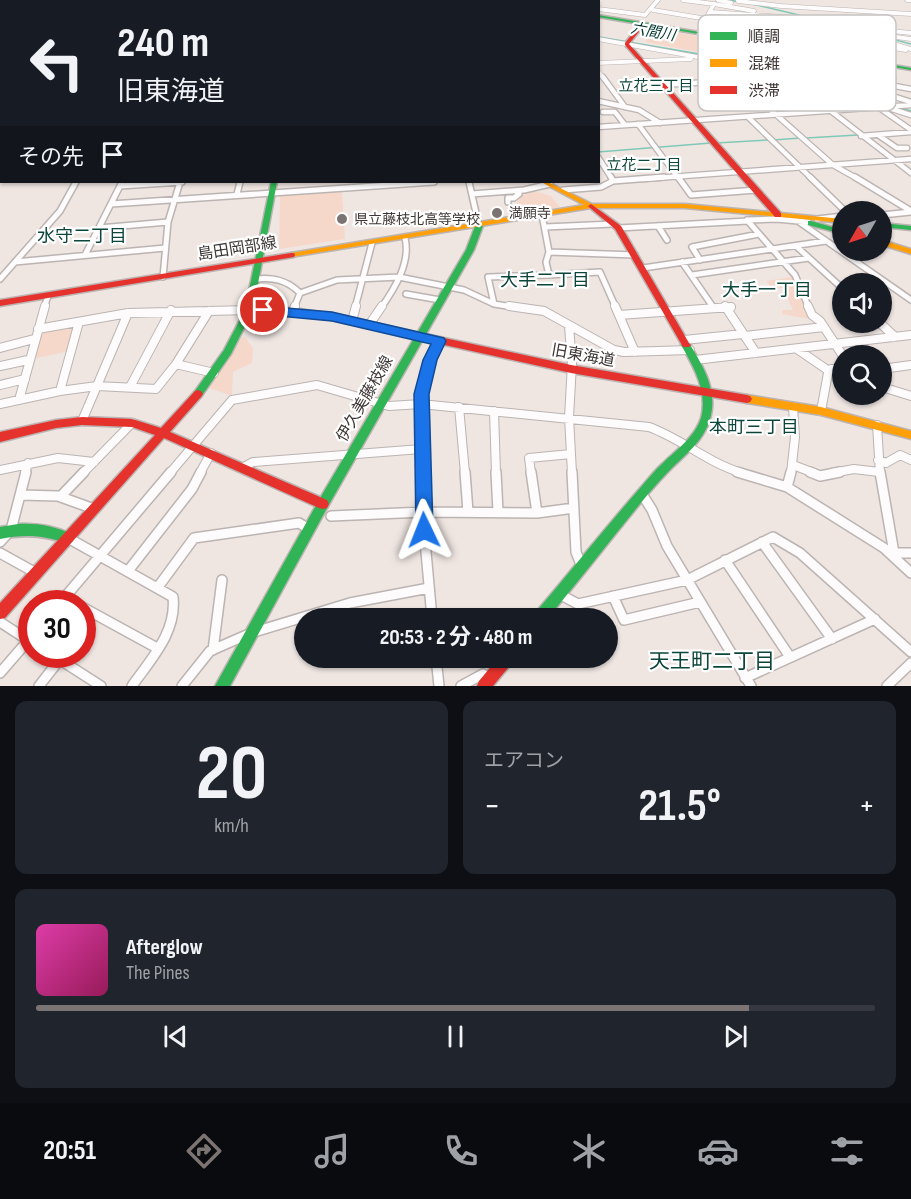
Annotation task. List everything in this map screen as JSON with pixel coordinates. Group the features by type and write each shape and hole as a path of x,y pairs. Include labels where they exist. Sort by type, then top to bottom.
{"street":[{"path":"344,0 363,0"},
{"path":"600,9 645,15 660,0"},
{"path":"627,43 660,0"},
{"path":"683,0 770,15"},
{"path":"718,0 805,9 867,10 911,14"},
{"path":"906,0 911,0"},
{"path":"738,1 755,8 754,13"},
{"path":"709,15 714,4"},
{"path":"654,10 698,18"},
{"path":"711,12 754,13"},
{"path":"600,16 698,33"},
{"path":"896,31 911,33"},
{"path":"896,37 911,39"},
{"path":"600,39 698,57"},
{"path":"627,43 778,215"},
{"path":"896,43 911,50"},
{"path":"896,48 911,50"},
{"path":"600,63 698,58"},
{"path":"896,66 911,69"},
{"path":"600,74 625,107"},
{"path":"663,85 698,83"},
{"path":"896,86 911,89"},
{"path":"896,98 911,103"},
{"path":"600,101 641,111 660,123"},
{"path":"896,106 911,103"},
{"path":"896,107 911,113"},
{"path":"896,110 911,113"},
{"path":"772,111 833,165 884,193 911,212"},
{"path":"600,127 829,111 911,173"},
{"path":"884,111 911,131"},
{"path":"603,112 615,112 626,125"},
{"path":"748,117 835,201"},
{"path":"638,124 691,195 756,190"},
{"path":"861,136 911,131"},
{"path":"878,135 897,148 907,148"},
{"path":"563,190 601,187 613,181 911,159"},
{"path":"600,160 613,181"},
{"path":"0,279 60,211 75,183"},
{"path":"85,255 121,184 151,183"},
{"path":"163,277 168,222 173,199 181,183"},
{"path":"237,194 240,183"},
{"path":"111,204 237,194 274,187 402,183"},
{"path":"469,183 479,226 591,206 662,204 832,220"},
{"path":"472,194 516,191 544,183"},
{"path":"548,608 642,494 702,428 706,418 708,393 690,350 643,268 615,226 591,206 549,183"},
{"path":"2,608 163,433 214,373 228,352 249,310 274,187"},
{"path":"508,202 508,198 514,198 519,194 516,191"},
{"path":"892,214 911,212"},
{"path":"542,215 549,252 546,262 549,275"},
{"path":"545,227 658,226 832,217"},
{"path":"802,219 832,229"},
{"path":"802,219 826,241 848,254 911,300"},
{"path":"748,221 795,275 812,315 836,344"},
{"path":"99,228 168,222"},
{"name":"島田岡部線","path":"0,303 479,226"},
{"name":"伊久美藤枝線","path":"222,686 380,403 477,236 479,226"},
{"path":"658,226 667,240"},
{"path":"892,226 911,228"},
{"path":"700,260 692,247 759,234"},
{"path":"369,325 390,295 399,277 408,251 405,238"},
{"path":"643,268 826,241"},
{"path":"352,321 372,243"},
{"path":"892,245 911,252"},
{"path":"796,246 832,279"},
{"path":"15,262 165,248"},
{"path":"549,252 635,255"},
{"path":"692,275 809,258"},
{"path":"682,262 713,307"},
{"path":"494,304 488,277 600,272 635,352"},
{"path":"293,311 300,293 338,280 399,277 464,290 494,304 544,311 614,350 635,352 690,350"},
{"path":"256,279 277,279 293,285 300,293"},
{"path":"406,294 440,300"},
{"path":"19,400 28,360 48,296"},
{"path":"619,315 728,306 756,353"},
{"path":"38,329 128,313 171,310 249,310"},
{"path":"130,387 171,310"},
{"name":"旧東海道","path":"249,310 293,311 352,321 571,369 822,411 911,435"},
{"path":"0,404 60,391 97,386 156,389 176,364 209,311"},
{"path":"82,421 128,313"},
{"path":"60,391 79,322"},
{"path":"569,326 571,369 569,417 576,552 582,567"},
{"path":"684,340 824,327"},
{"path":"891,333 895,337"},
{"path":"695,360 911,335"},
{"path":"0,348 34,339"},
{"path":"431,608 424,512 421,404 430,360 439,341"},
{"path":"797,349 829,371"},
{"path":"0,366 28,360"},
{"path":"176,364 214,373"},
{"path":"892,368 911,365"},
{"path":"822,411 829,371 832,369"},
{"path":"0,385 25,379"},
{"path":"70,590 232,400 317,385 389,406 421,404 459,407 649,427 666,433 724,468 788,487 892,553 911,573"},
{"path":"892,390 911,396"},
{"path":"459,407 468,512"},
{"path":"788,487 796,432 793,407"},
{"path":"494,411 498,512"},
{"path":"0,437 56,424 82,421 132,423 211,453 323,504"},
{"path":"63,495 132,423"},
{"path":"877,425 879,472 892,553"},
{"path":"242,468 253,462 422,448"},
{"path":"128,571 192,489 211,453"},
{"path":"537,513 529,458 572,454"},
{"path":"878,460 886,463 900,455 911,460"},
{"path":"0,470 63,458 94,462"},
{"path":"0,542 11,530 28,463"},
{"path":"793,465 820,476 854,469 879,472"},
{"path":"20,495 38,492 63,495 94,509"},
{"path":"642,494 648,499 657,527 748,682 790,657 875,620"},
{"path":"331,516 424,512 537,513 574,508"},
{"path":"158,587 194,538 298,523 309,529"},
{"path":"0,533 44,528 68,538 173,597 176,606 169,632 132,686"},
{"path":"559,594 578,604 687,580 773,537 789,544 911,652"},
{"path":"762,542 832,639"},
{"path":"0,553 36,573"},
{"path":"892,553 911,553"},
{"path":"725,560 790,657"},
{"path":"213,650 222,580"},
{"path":"182,686 201,660 213,650 251,633 350,603 429,588"},
{"path":"613,596 624,620 700,602"},
{"path":"96,615 157,648"},
{"path":"0,622 18,632"},
{"path":"0,673 18,653"},
{"path":"887,686 911,663"},
{"path":"39,686 49,668"},
{"path":"72,668 101,686"},
{"path":"437,668 439,686"},
{"path":"461,686 483,674 487,683 499,668"}],"shaded area":[{"path":"655,28 698,36 698,52 645,42"},
{"path":"531,190 551,196 560,207 518,215 513,212 520,197"},
{"path":"342,192 345,239 279,249 280,196"},
{"path":"792,277 809,319 782,314 782,310 793,310 783,288 772,288 766,281"},
{"path":"74,325 69,351 32,359 40,331"},
{"path":"242,337 245,337 253,348 252,363 233,372 232,396 209,388"}],"waterway":[{"path":"731,0 738,2"},
{"path":"752,4 799,15"},
{"name":"六間川","path":"600,37 698,55"},
{"path":"896,40 911,44"},
{"name":"六間川","path":"896,108 911,112"},
{"path":"806,138 858,135"},
{"path":"773,140 801,138"},
{"path":"716,143 768,140"},
{"path":"600,152 711,143"}],"traffic: fast":[{"path":"600,16 698,33"},
{"path":"896,66 911,69"},
{"path":"198,394 228,352 249,310 274,183"},
{"path":"811,223 832,229"},
{"path":"222,686 323,504 470,250 479,226"},
{"path":"892,226 911,228"},
{"path":"548,608 629,509 660,473 693,441 703,426 708,398 700,370 686,345"},
{"path":"0,533 35,529 68,538"}],"traffic: slow":[{"path":"546,183 591,206"},
{"path":"291,255 591,206 685,206 832,220"},
{"path":"892,245 911,252"},
{"path":"747,399 821,411 911,435"}],"traffic: jam":[{"path":"643,24 627,44 778,215"},
{"path":"591,206 618,228 686,345"},
{"path":"0,303 291,255"},
{"path":"249,310 293,311 332,317 571,369 747,399"},
{"path":"0,613 198,394"},
{"path":"0,437 56,424 82,421 132,423 163,433 323,504"},
{"path":"484,686 499,668"}],"place":[{"name":"満願寺","path":"497,213"},
{"name":"県立藤枝北高等学校","path":"342,219"}],"district":[{"name":"立花三丁目","path":"656,86"},
{"name":"立花二丁目","path":"644,165"},
{"name":"水守二丁目","path":"82,236"},
{"name":"大手二丁目","path":"545,280"},
{"name":"大手一丁目","path":"767,290"},
{"name":"本町三丁目","path":"754,427"},
{"name":"天王町二丁目","path":"712,661"}],"route":[{"path":"263,310 293,311 332,317 439,341 430,360 421,394 424,530"}]}
